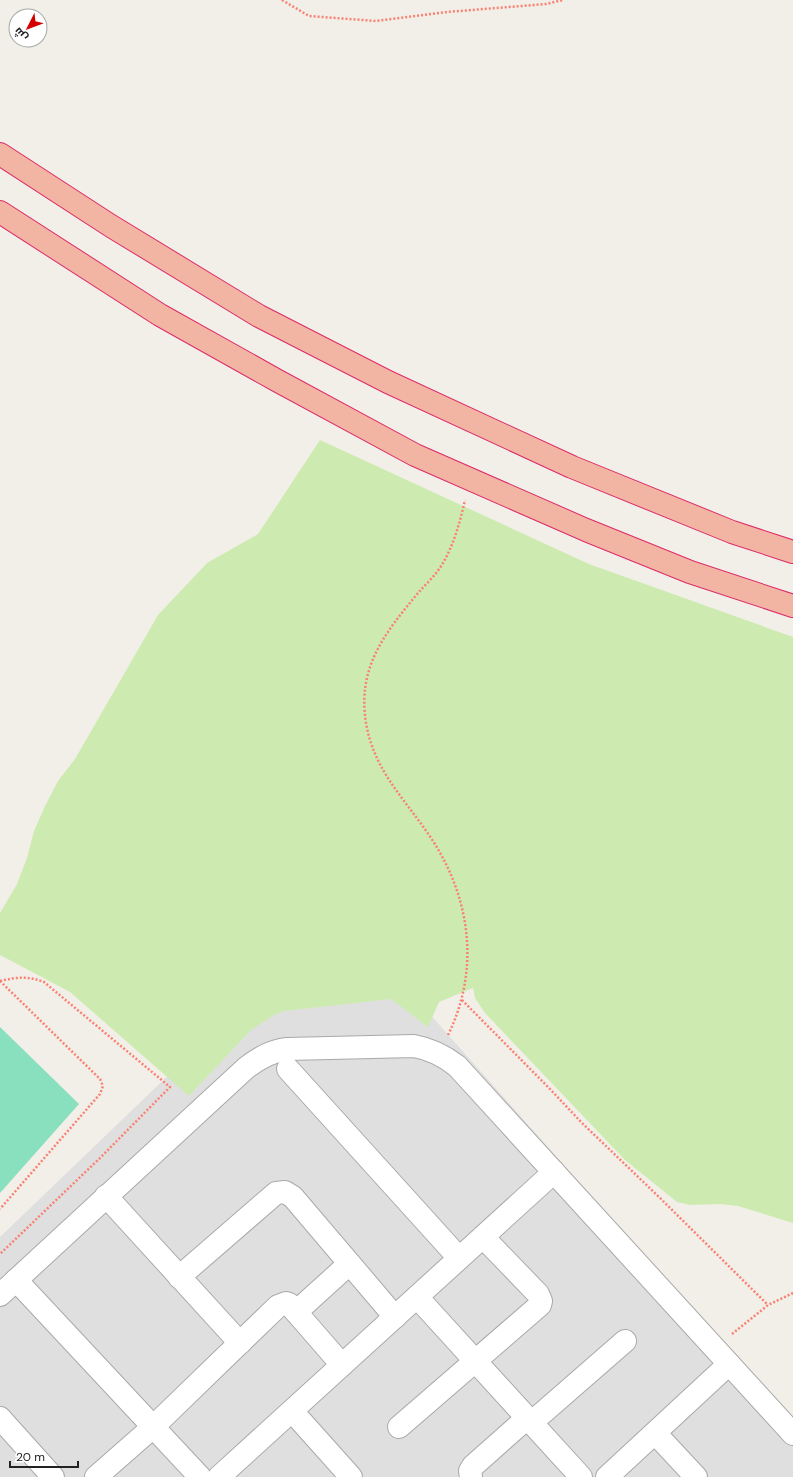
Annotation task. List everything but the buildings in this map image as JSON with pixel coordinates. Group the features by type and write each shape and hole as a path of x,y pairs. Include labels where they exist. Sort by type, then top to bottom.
{"highway":[{"path":"0,154 111,226 259,316 388,382 572,467 732,532 793,552"},
{"path":"0,212 160,315 415,455 586,530 690,572 793,606"}],"street":[{"path":"0,1295 258,1058 272,1052 287,1049 414,1046 426,1048 438,1053 457,1066 793,1434"},
{"path":"288,1069 459,1258"},
{"path":"219,1477 554,1172"},
{"path":"179,1277 276,1193 285,1192 293,1197 395,1317"},
{"path":"106,1196 240,1343"},
{"path":"399,1426 537,1308 541,1301 538,1294 483,1237"},
{"path":"296,1312 350,1264"},
{"path":"16,1280 200,1477"},
{"path":"417,1297 581,1477"},
{"path":"96,1477 154,1427 278,1306 286,1303 296,1312 342,1365"},
{"path":"471,1477 470,1472 473,1466 625,1341"},
{"path":"607,1477 729,1364"},
{"path":"292,1411 351,1477"},
{"path":"0,1418 54,1477"},
{"path":"655,1433 696,1477"}],"path":[{"path":"282,0 309,16 376,21 447,12 546,4 563,0"},
{"path":"438,1053 453,1025 462,1000 465,985 468,963 468,941 460,899 452,876 442,855 429,834 394,789 372,750 366,722 364,692 372,661 388,631 398,616 443,564 458,529 470,478"},
{"path":"0,981 27,977 44,982 170,1087 100,1158 0,1254"},
{"path":"0,981 100,1079 103,1086 100,1094 0,1209"},
{"path":"462,1000 593,1134 768,1305"},
{"path":"714,1348 768,1305 793,1293"}],"shaded area":[{"path":"395,975 793,1423 793,1477 0,1477 0,1237 255,992"}],"green space":[{"path":"320,440 589,564 793,637 793,1223 738,1206 720,1204 690,1205 677,1202 625,1160 485,1013 475,998 473,988 439,1002 428,1027 391,999 284,1011 274,1015 251,1030 189,1096 70,992 0,955 0,913 17,884 27,858 34,831 45,806 58,781 75,759 158,615 207,563 258,534"},
{"path":"0,1027 79,1104 0,1193"}]}
